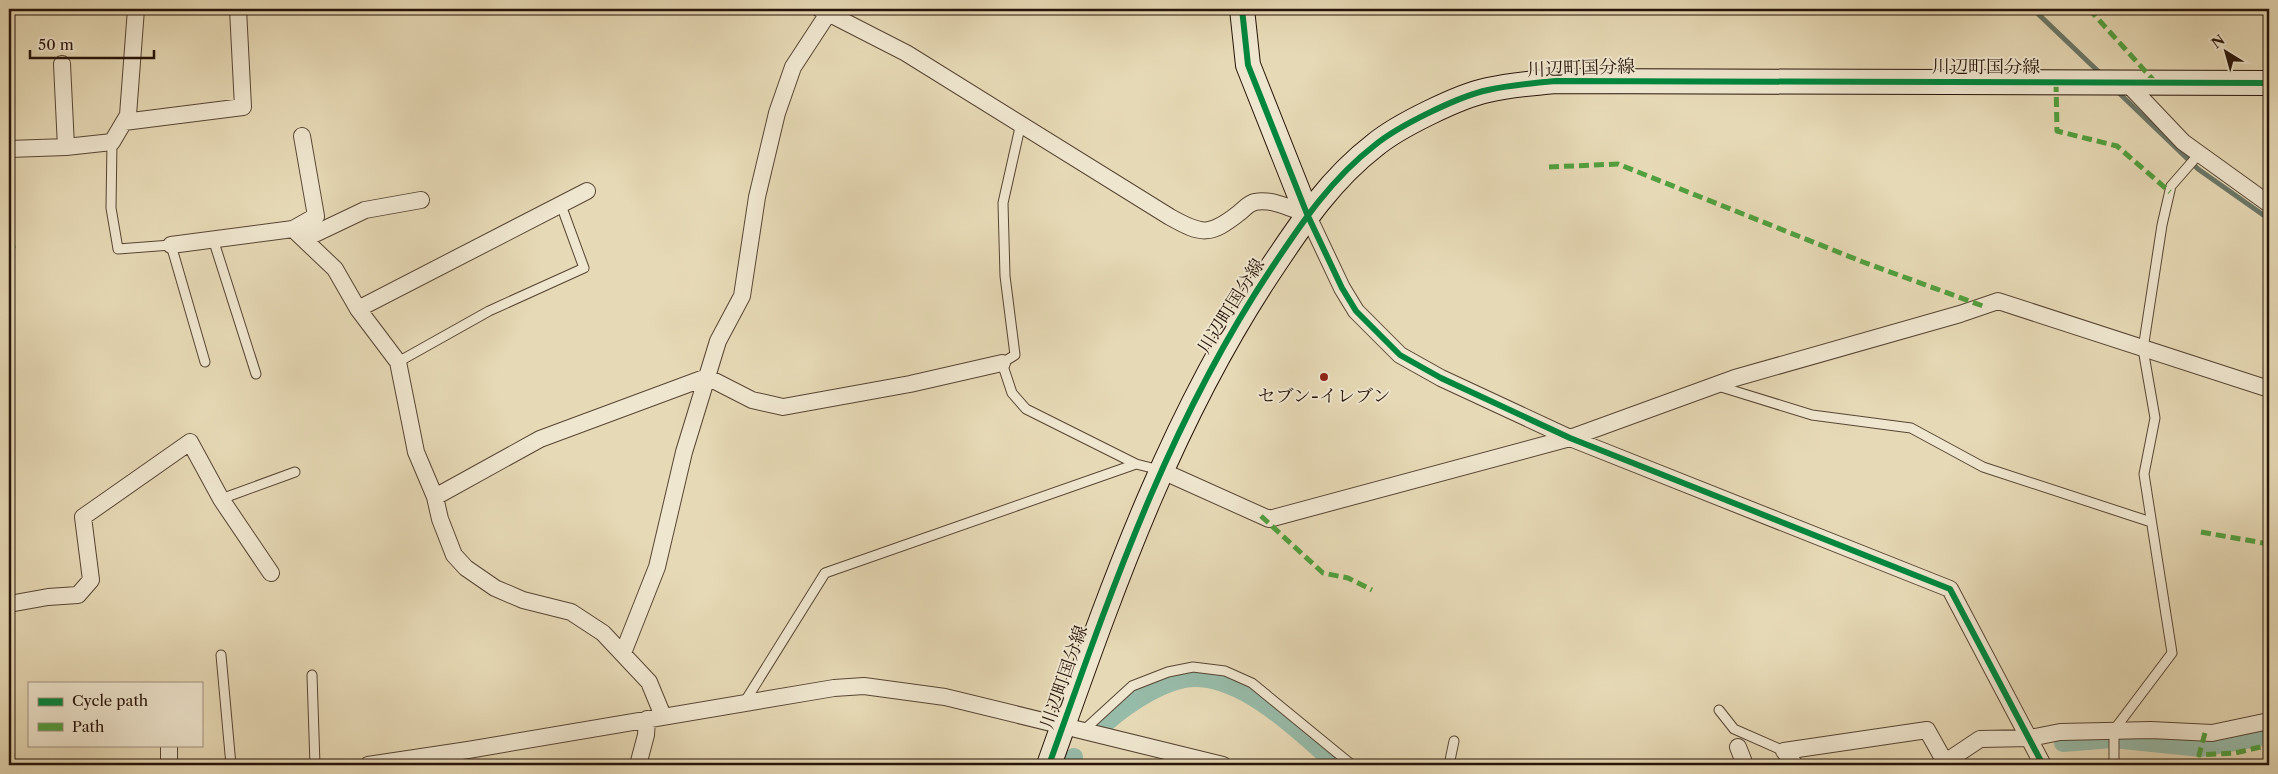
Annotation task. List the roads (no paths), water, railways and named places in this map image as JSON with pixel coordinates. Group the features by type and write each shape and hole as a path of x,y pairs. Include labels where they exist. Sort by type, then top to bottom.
{"street":[{"path":"9,149 66,147 112,142 128,115 136,9"},
{"path":"124,122 243,106 238,9"},
{"path":"1242,9 1248,65 1308,214 1342,288 1356,311 1400,355 1441,378 1570,438 1950,589 2044,765"},
{"path":"623,652 657,567 684,452 718,341 742,296 757,197 778,113 794,67 825,11 906,53 1170,217 1193,229 1206,231 1221,227 1253,202 1264,201 1308,214"},
{"path":"62,64 66,147"},
{"name":"川辺町国分線","path":"1049,765 1074,728 1111,590 1160,470 1206,376 1247,304 1308,214 1350,166 1376,144 1406,126 1486,90 1512,85 1556,81 2269,83"},
{"path":"2126,82 2183,142 2269,204"},
{"path":"298,234 316,216 302,136"},
{"path":"358,309 587,191"},
{"path":"171,244 213,239 298,234 365,210 421,200"},
{"path":"298,234 336,269 358,309 398,362 416,452 435,497 440,519 454,554 466,568 495,588 524,600 571,612 603,634 623,652 649,682 655,717 646,735 638,765"},
{"path":"1160,470 1269,519 1570,438 1716,385 1998,301 2143,350 2269,389"},
{"path":"435,497 540,439 707,377 752,400 783,407 910,384 1002,363"},
{"path":"9,604 48,597 78,595 91,580 83,517 190,442 221,499 271,573"},
{"path":"375,765 834,688 864,686 945,697 1222,765"},
{"path":"1784,752 1927,730 1943,764 1980,739 2030,738 2060,732 2151,730 2212,733 2269,721"},
{"path":"169,746 169,765"},
{"path":"1738,748 1745,765"},
{"path":"1784,752 1795,765"}],"lane":[{"path":"1021,123 1003,203 1005,276 1015,355 1002,363 1012,393 1026,409 1136,464 1160,470"},
{"path":"112,142 110,208 118,249 171,244 205,362"},
{"path":"2114,765 2114,731 2172,653 2144,474 2155,418 2143,350 2162,225 2171,186 2199,154"},
{"path":"398,362 489,311 584,268 560,205"},
{"path":"213,239 256,374"},
{"path":"1716,385 1812,415 1911,428 1982,467 2152,522"},
{"path":"744,703 825,573 1136,464"},
{"path":"221,499 295,472"},
{"path":"221,655 230,765"},
{"path":"1074,728 1132,686 1168,672 1193,667 1225,670 1252,682 1352,765"},
{"path":"312,675 315,765"},
{"path":"1718,710 1734,729 1784,752"},
{"path":"1449,765 1454,741"}],"waterway":[{"path":"2033,9 2101,74"},
{"path":"2117,91 2198,169 2269,219"},
{"path":"1106,723 1148,693 1173,682 1197,678 1216,681 1236,688 1273,710 1337,765"},
{"path":"2063,743 2113,739 2201,748 2269,736"},
{"path":"1072,765 1074,757"}],"place":[{"name":"セブン-イレブン","path":"1324,377"}]}
